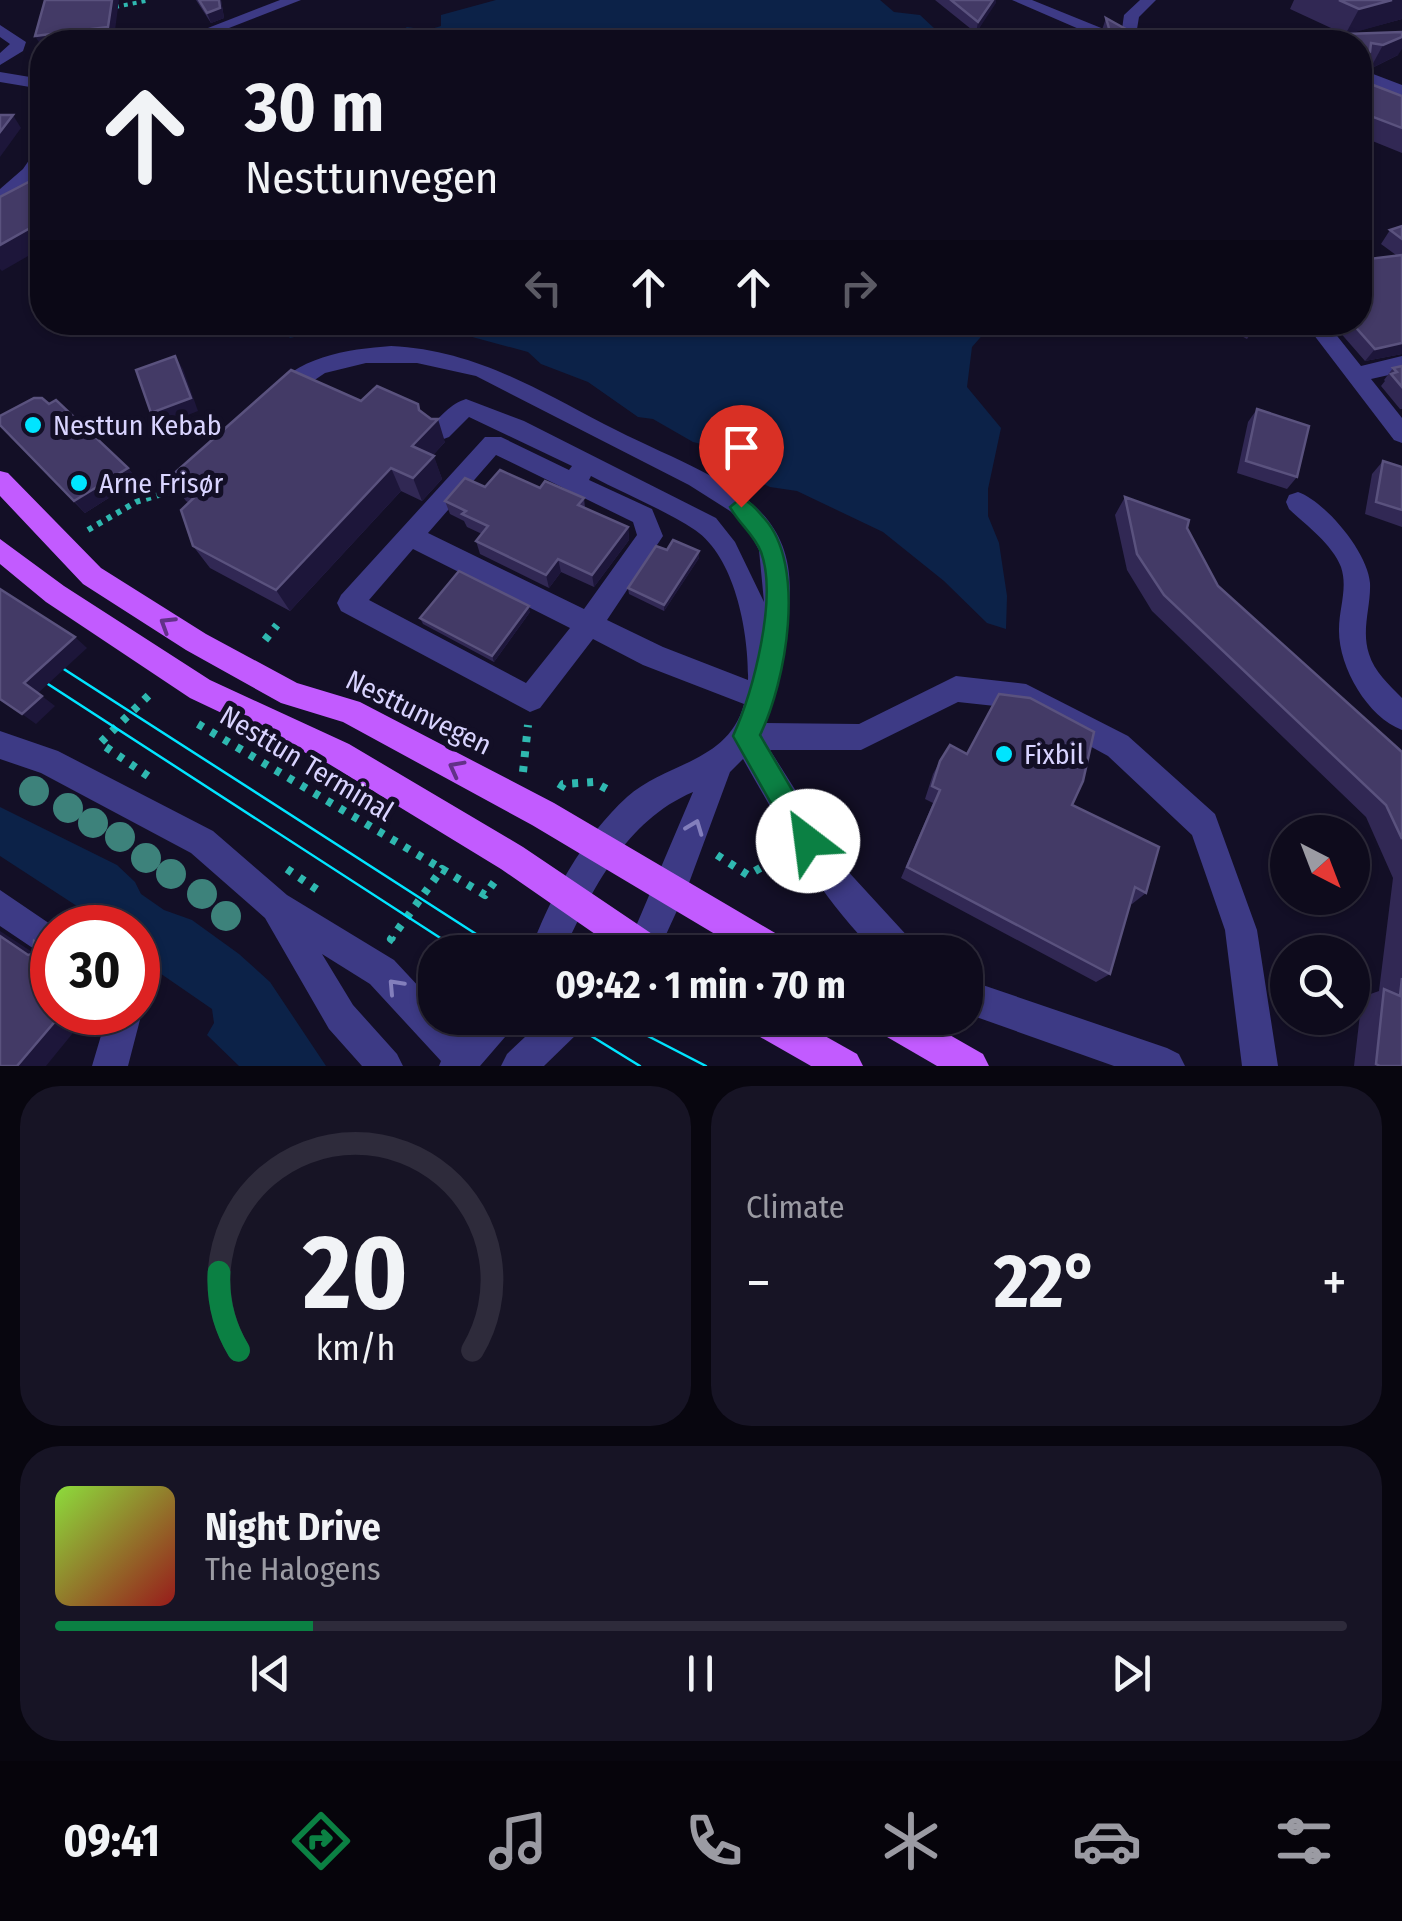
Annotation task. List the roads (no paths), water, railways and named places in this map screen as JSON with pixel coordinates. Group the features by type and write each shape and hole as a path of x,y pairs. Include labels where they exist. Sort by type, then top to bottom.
{"main road":[{"name":"Nesttunvegen","path":"0,480 92,576 196,642 291,694 350,711 600,847 746,935"},
{"path":"0,549 54,594 200,689 339,754 512,858 621,935"},
{"path":"790,1035 845,1066"},
{"path":"917,1035 971,1066"}],"street":[{"path":"213,30 294,0"},
{"path":"1019,0 1097,30"},
{"path":"1128,30 1132,15 1148,0"},
{"path":"0,30 18,42 17,48 0,60"},
{"path":"0,77 30,82"},
{"path":"1372,79 1402,90"},
{"path":"0,199 30,172"},
{"path":"1324,335 1402,434"},
{"path":"259,419 286,388 307,372 348,359 415,355 464,364 504,380 721,493 758,524 775,558 778,586 774,633 760,697 746,736 719,763 648,798 600,847 554,935"},
{"path":"1356,375 1402,364"},
{"path":"441,431 466,408 516,427 580,473 643,516 650,536 588,626 530,699 350,603 493,442 580,473 680,509 706,525 726,545 739,568 757,624 764,669"},
{"path":"1298,502 1349,557 1356,576 1351,635 1358,665 1380,696 1402,717"},
{"path":"410,536 653,656 760,697"},
{"path":"746,736 861,737 956,690 1026,697 1118,746 1204,826 1241,930 1260,1066"},
{"path":"0,727 48,760 202,842 276,906 382,972 459,1062 484,1035"},
{"path":"746,736 852,906 881,935"},
{"path":"0,745 48,760"},
{"path":"652,935 719,763"},
{"path":"0,906 30,928"},
{"path":"276,906 341,1017 386,1066"},
{"path":"983,1002 1167,1066"},
{"path":"110,1066 119,1035"},
{"path":"519,1066 551,1035"}],"water":[{"path":"496,0 880,0 894,12 920,15 936,30 428,30 441,26 441,15"},
{"path":"465,335 982,335 972,347 967,387 1001,428 988,489 988,516 999,543 1007,596 1006,629 987,623 944,581 883,532 797,491 770,487 747,476 743,467 717,448 693,442 653,419 638,417 588,382 541,364 528,352"},
{"path":"0,807 117,865 135,882 141,894 157,905 75,905 0,856"},
{"path":"160,907 192,920 270,982 326,1066 239,1066 207,1035 214,1023 212,1009 160,973"}],"tram line":[{"path":"0,628 478,935"},
{"path":"0,653 436,935"},
{"path":"590,1035 640,1066"},
{"path":"646,1035 706,1066"}],"place":[{"name":"Nesttun Kebab","path":"33,425"},
{"name":"Arne Frisør","path":"79,483"},
{"name":"Fixbil","path":"1004,754"}]}
